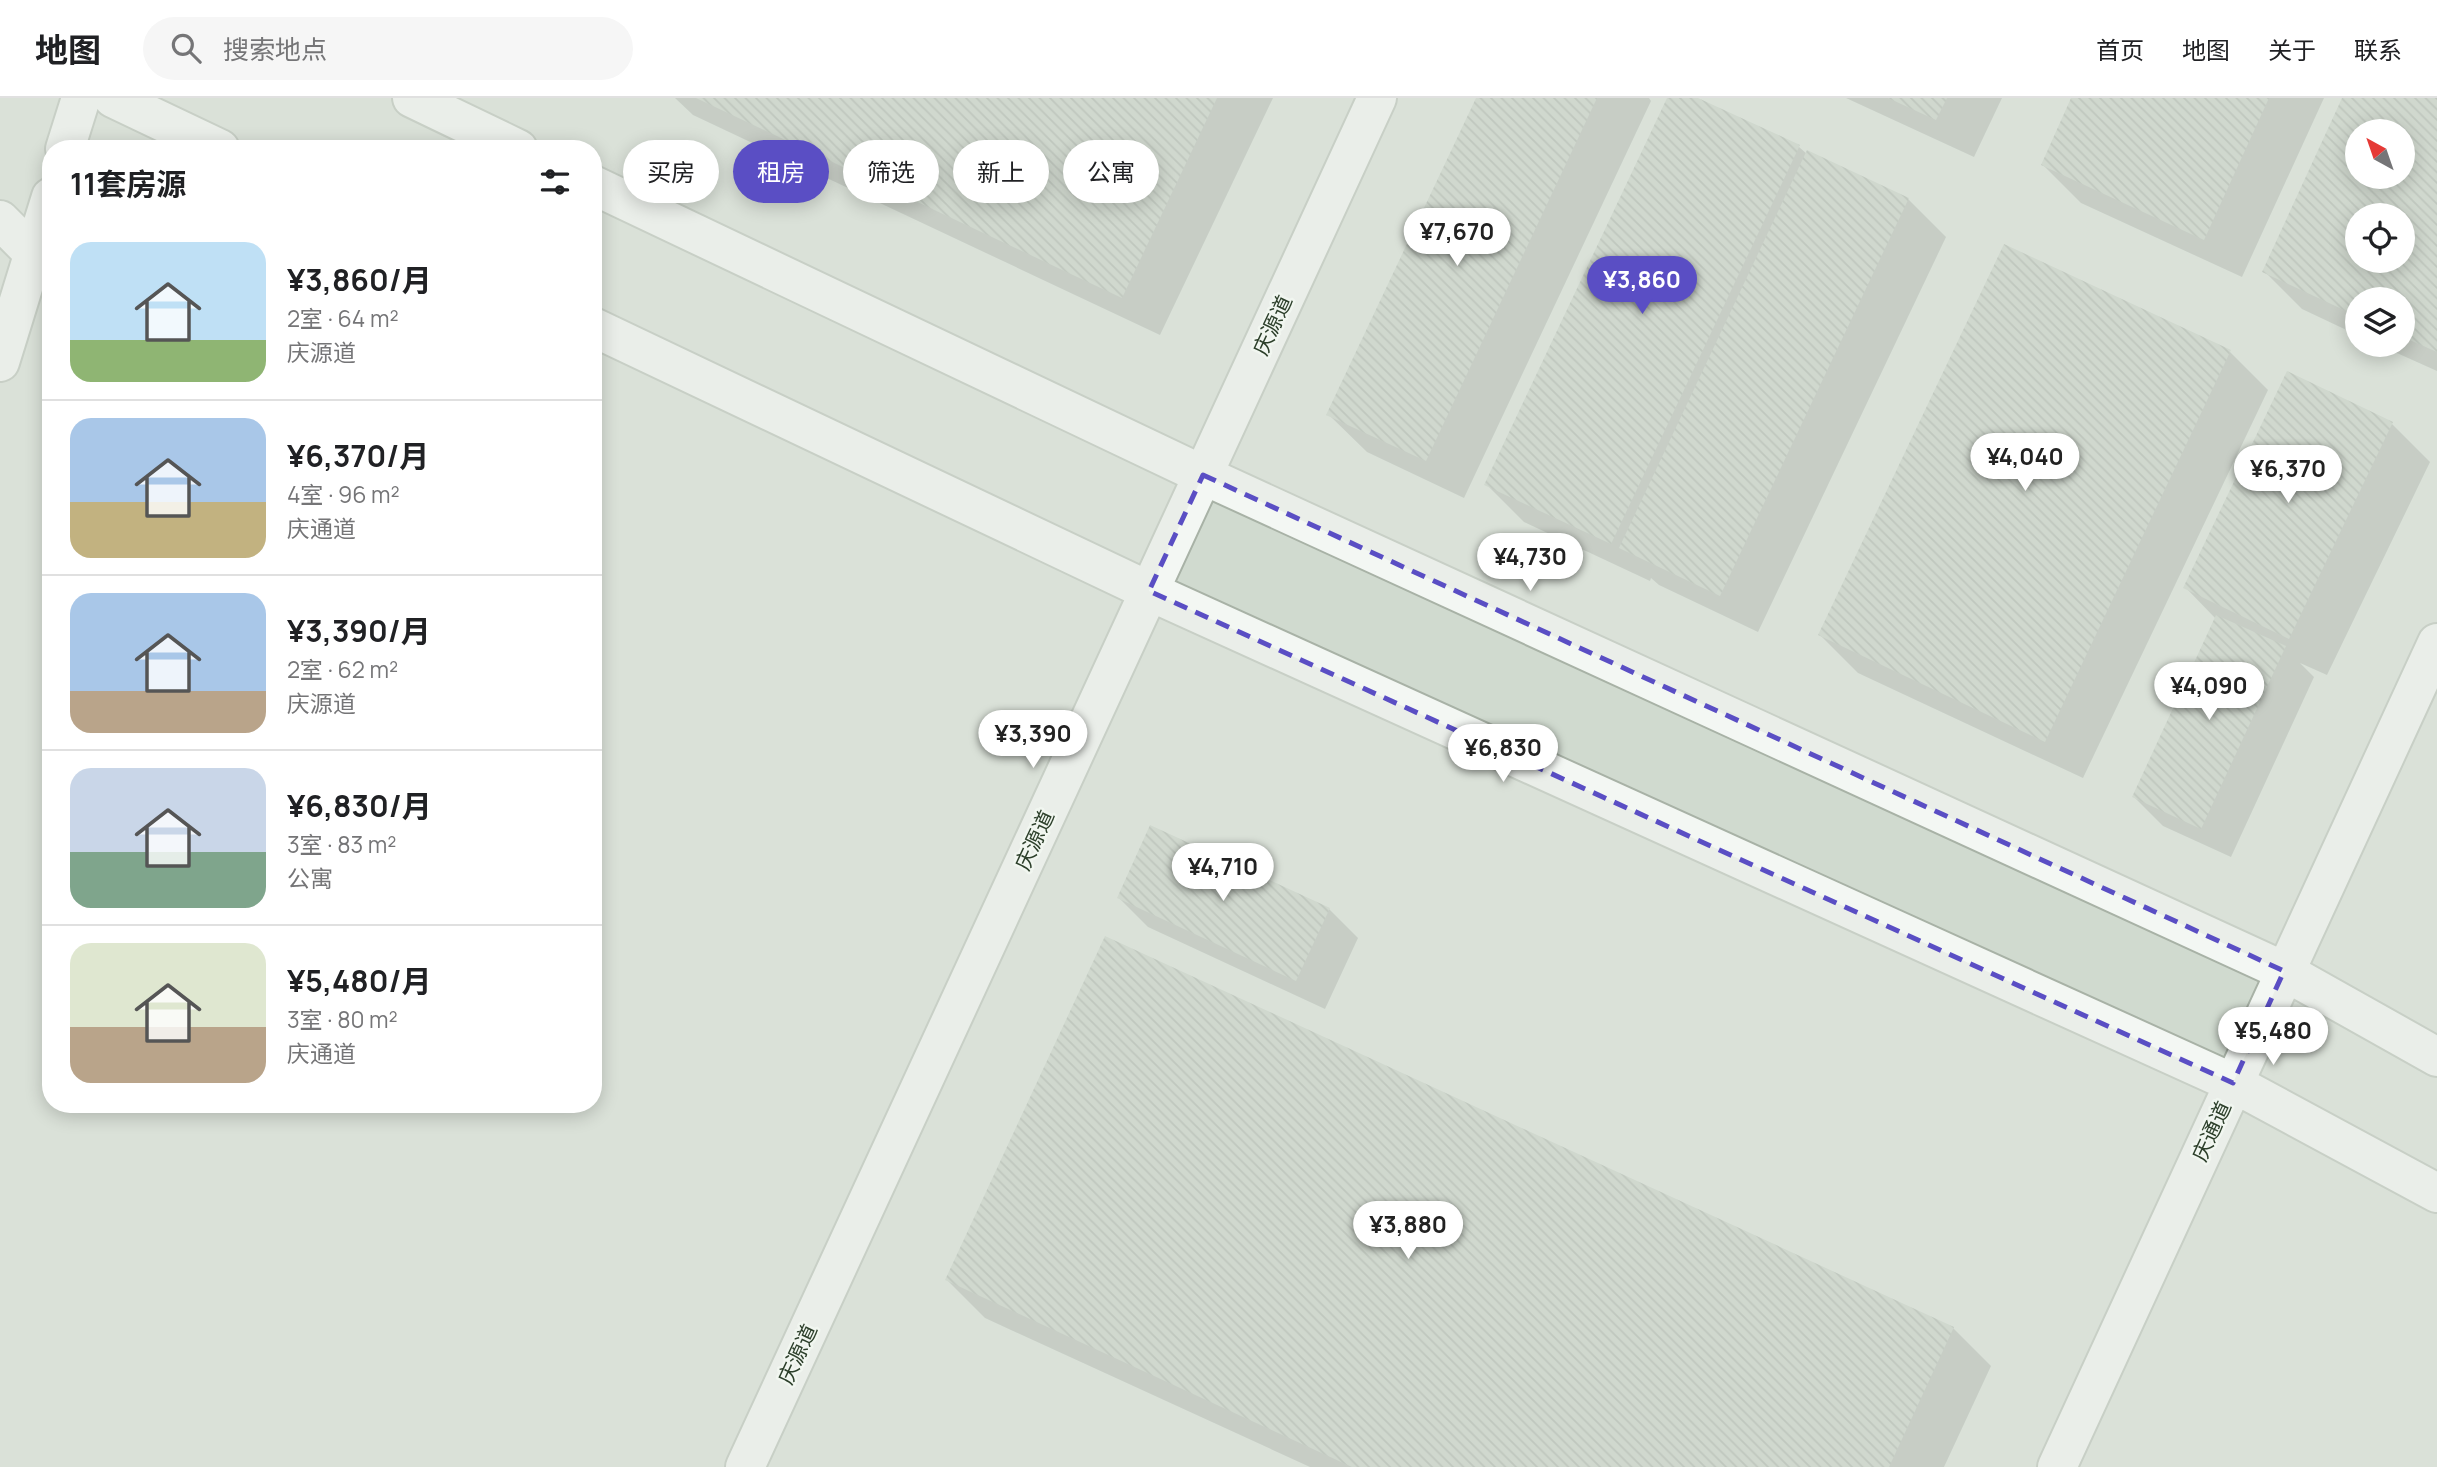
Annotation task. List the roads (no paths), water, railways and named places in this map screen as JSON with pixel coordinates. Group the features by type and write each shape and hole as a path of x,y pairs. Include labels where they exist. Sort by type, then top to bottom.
{"street":[{"path":"68,140 80,98"},
{"path":"113,98 201,140"},
{"path":"412,98 499,140"},
{"name":"庆源道","path":"745,1467 1377,98"},
{"path":"602,189 1203,475 2284,971 2437,1057"},
{"path":"0,220 34,254"},
{"path":"0,362 42,227"},
{"path":"602,331 1149,591 2233,1083 2437,1194"},
{"name":"庆通道","path":"2057,1467 2437,643"}]}
